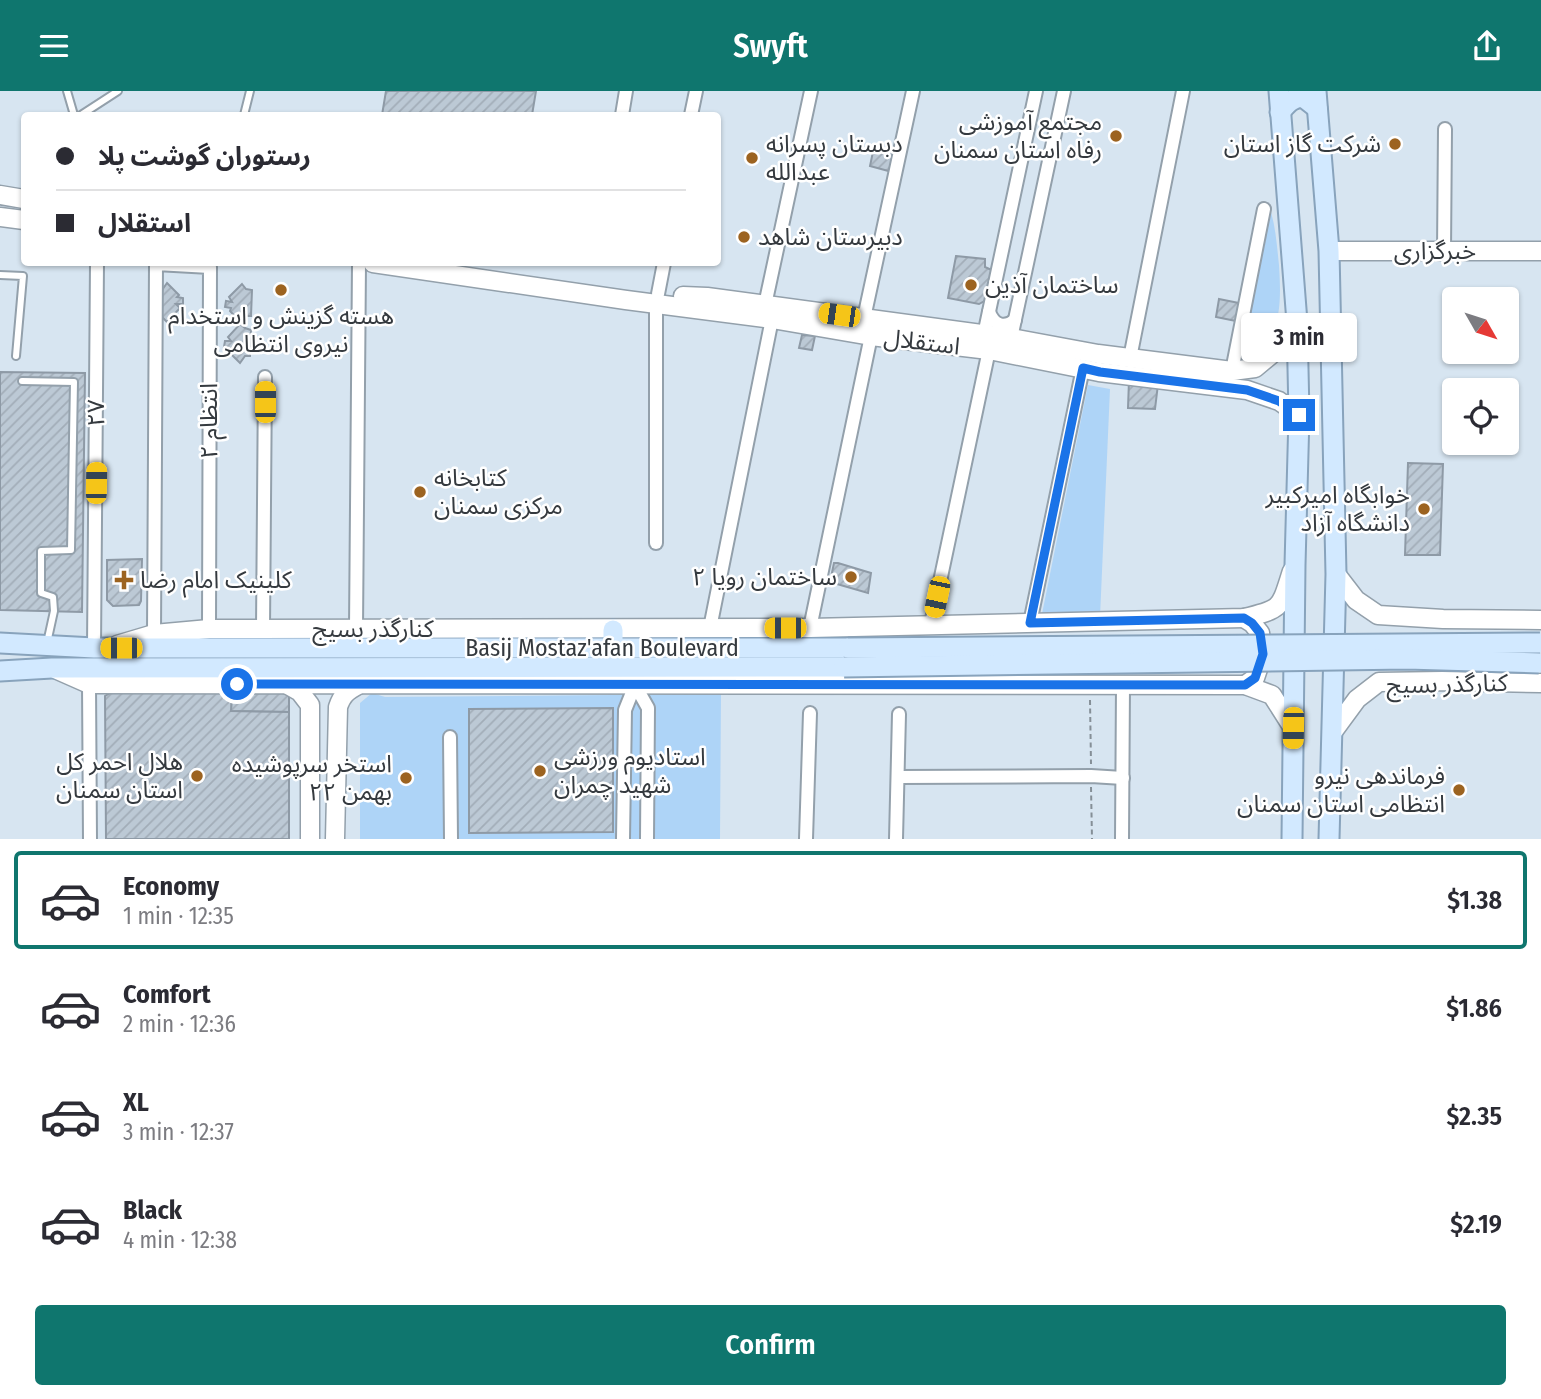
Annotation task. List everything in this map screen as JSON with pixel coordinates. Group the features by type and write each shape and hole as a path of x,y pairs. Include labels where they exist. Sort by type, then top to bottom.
{"main road":[{"path":"1279,91 1297,322 1299,415 1292,839"},
{"path":"1280,112 1295,97 1316,100 1329,251 1336,574 1329,839"},
{"path":"0,195 21,198"},
{"path":"0,217 21,220"},
{"name":"خبرگزاری","path":"1329,251 1541,251"},
{"name":"استقلال","path":"404,266 498,275 657,299 769,312 864,318 936,336"},
{"name":"استقلال","path":"467,266 498,275"},
{"name":"استقلال","path":"657,299 708,293 769,312 871,336 936,336 986,342 1100,372 1247,390 1279,401 1299,415"},
{"path":"1261,394 1265,385 1264,376 1255,368 1279,348 1297,322"},
{"name":"استقلال","path":"986,342 1013,329 1098,354 1233,371 1255,368"},
{"name":"کنارگذر بسیج","path":"94,648 154,634 209,629 356,629 613,639 710,628 1244,618 1268,613 1282,603 1295,565"},
{"path":"1336,574 1356,600 1378,615 1541,620"},
{"path":"1244,618 1260,633 1263,654 1255,678 1245,685"},
{"path":"1442,681 1426,663 1423,648 1428,633 1443,619"},
{"name":"Basij Mostaz'afan Boulevard","path":"0,643 94,648 613,639 846,658"},
{"name":"Basij Mostaz'afan Boulevard","path":"0,671 52,668 383,676 846,658 1407,659 1540,653"},
{"path":"52,668 89,684 358,685"},
{"path":"335,839 338,707 346,691 383,676 635,685 1245,685 1272,695 1293,728"},
{"name":"کنارگذر بسیج","path":"1332,733 1357,699 1379,682 1541,683"},
{"path":"286,684 300,692 310,705 310,839"}],"street":[{"path":"622,112 626,91"},
{"path":"692,112 696,91"},
{"path":"710,628 811,91"},
{"path":"864,318 913,91"},
{"path":"931,624 986,342 989,312 1036,91"},
{"path":"989,312 992,319 1013,329 1064,91"},
{"path":"1130,358 1183,91"},
{"path":"1444,251 1445,129"},
{"path":"1233,371 1264,209"},
{"name":"۲۷","path":"94,648 97,266"},
{"path":"154,634 156,266"},
{"name":"انتظام ۲","path":"192,266 210,267 209,629"},
{"path":"356,629 359,266"},
{"path":"656,543 657,299 663,266"},
{"path":"810,628 871,336"},
{"path":"1030,623 1083,368"},
{"path":"263,629 265,377"},
{"path":"89,684 90,839"},
{"path":"623,839 625,710 635,685"},
{"path":"635,685 649,708 647,839"},
{"path":"1122,839 1123,685"},
{"path":"806,839 810,713"},
{"path":"896,839 899,714"},
{"path":"450,737 451,839"},
{"path":"899,777 1123,778"}],"lane":[{"path":"67,91 73,112"},
{"path":"86,112 118,91"},
{"path":"245,112 250,91"},
{"path":"0,275 23,276 16,356"},
{"path":"22,381 74,381 71,550 41,551 41,593 53,597 54,611 47,645"}],"path":[{"path":"1090,685 1092,839"}],"shaded area":[{"path":"1271,212 1279,265 1277,320 1266,342 1256,351 1242,357"},
{"path":"1088,385 1110,389 1100,617 1042,614"},
{"name":"استادیوم ورزشی شهید چمران","path":"372,693 385,697 721,694 720,839 360,839 360,703"}],"building":[{"path":"386,91 536,91 532,112 382,112"},
{"path":"874,147 896,153 892,172 870,166"},
{"name":"ساختمان آذین","path":"956,256 985,259 985,267 994,271 988,299 979,304 948,298"},
{"path":"167,283 179,295 177,297 183,298 183,304 176,304 180,308 167,322 157,316 157,291 162,290"},
{"path":"242,284 246,289 252,290 251,316 246,316 241,323 230,311 231,308 225,307 226,301 232,302 229,297"},
{"path":"1219,299 1244,304 1241,322 1216,317"},
{"path":"240,324 251,330 250,356 245,356 240,363 228,351 230,348 224,347 225,341 231,341 228,337"},
{"path":"802,335 815,336 812,350 799,348"},
{"path":"0,372 85,373 82,612 0,610"},
{"path":"1129,380 1158,384 1155,409 1128,408"},
{"name":"خوابگاه امیرکبیر دانشگاه آزاد","path":"1408,463 1443,464 1440,555 1405,555"},
{"name":"کلینیک امام رضا","path":"142,559 139,605 113,606 107,600 107,560"},
{"name":"ساختمان رویا ۲","path":"834,563 871,573 868,593 830,582"},
{"path":"232,688 289,692 289,712 231,711"},
{"name":"هلال احمر کل استان سمنان","path":"232,688 231,711 289,712 289,839 106,839 105,696 110,693"},
{"path":"613,708 613,832 469,833 469,709"}],"place":[{"name":"مجتمع آموزشی رفاه استان سمنان","path":"1116,136"},
{"name":"شرکت گاز استان","path":"1395,144"},
{"name":"دبستان پسرانه عبدالله","path":"752,158"},
{"name":"دبیرستان شاهد","path":"744,237"},
{"name":"ساختمان آذین","path":"971,285"},
{"name":"هسته گزینش و استخدام نیروی انتظامی","path":"281,290"},
{"name":"کتابخانه مرکزی سمنان","path":"420,492"},
{"name":"خوابگاه امیرکبیر دانشگاه آزاد","path":"1424,509"},
{"name":"ساختمان رویا ۲","path":"851,577"},
{"name":"کلینیک امام رضا","path":"124,580"},
{"name":"استادیوم ورزشی شهید چمران","path":"540,771"},
{"name":"هلال احمر کل استان سمنان","path":"197,776"},
{"name":"استخر سرپوشیده ۲۲ بهمن","path":"406,778"},
{"name":"فرماندهی نیرو انتظامی استان سمنان","path":"1459,790"}],"route":[{"path":"237,684 1245,685 1255,678 1263,654 1260,633 1244,618 1030,623 1083,368 1247,390 1279,401 1299,415"}]}
